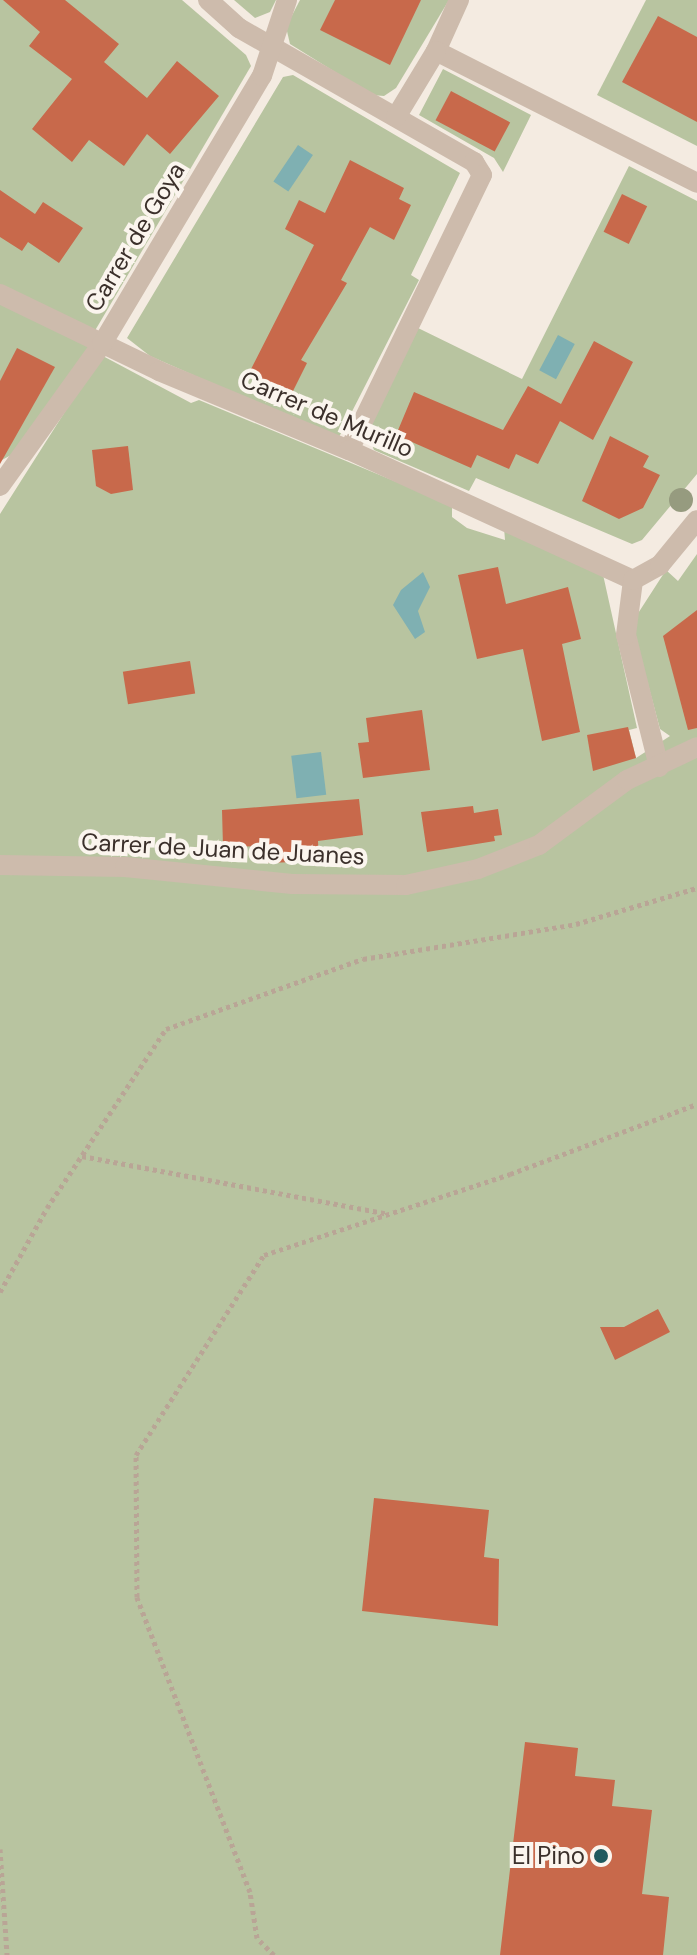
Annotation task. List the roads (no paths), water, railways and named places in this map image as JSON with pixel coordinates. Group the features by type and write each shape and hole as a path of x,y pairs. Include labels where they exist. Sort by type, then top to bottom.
{"street":[{"path":"208,0 239,28 474,162 482,175 349,450"},
{"name":"Carrer de Goya","path":"0,486 102,344 262,76 287,0"},
{"path":"396,117 436,51 459,0"},
{"path":"436,51 697,183"},
{"name":"Carrer de Murillo","path":"0,294 102,344 349,450 633,580"},
{"path":"659,767 626,635 633,580 660,565 697,520"},
{"name":"Carrer de Juan de Juanes","path":"0,865 125,867 292,884 406,885 478,869 539,845 627,780 697,747"}],"water":[{"path":"298,145 313,155 288,192 273,181"},
{"path":"558,335 575,344 556,379 539,370"},
{"path":"423,572 430,587 418,611 425,632 415,639 393,605 401,590"},
{"path":"321,752 326,795 296,798 291,756"}],"place":[{"name":"El Pino","path":"601,1856"}]}
